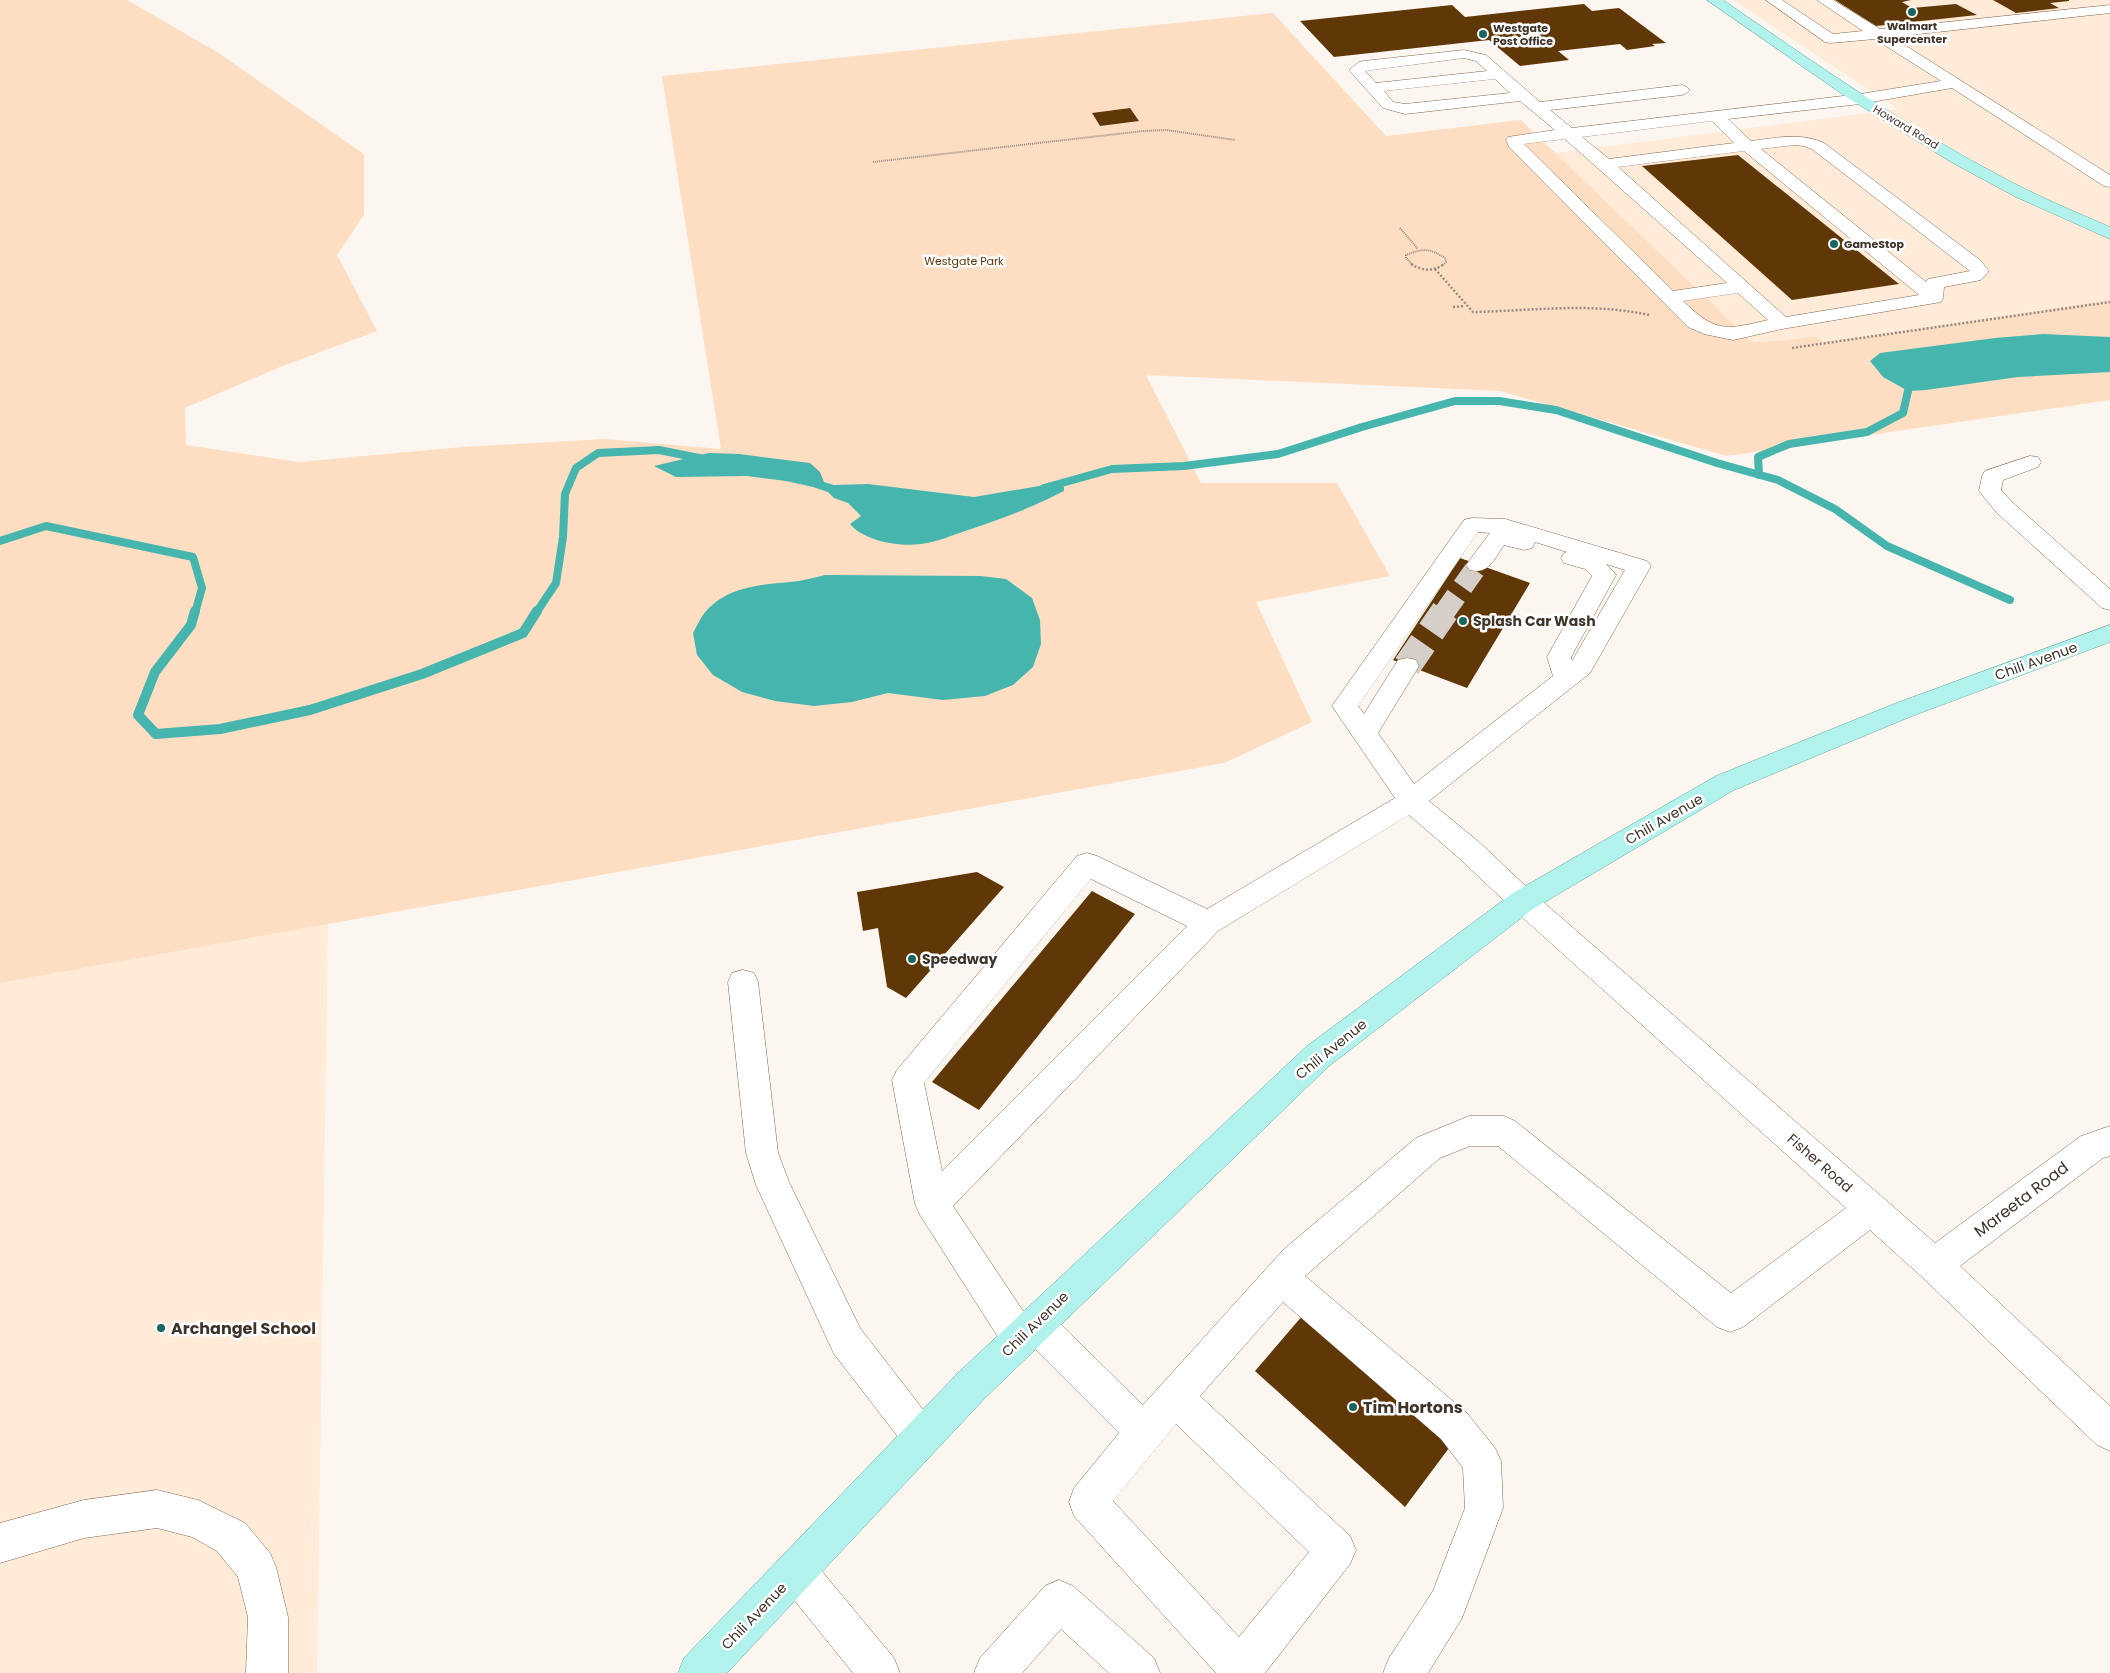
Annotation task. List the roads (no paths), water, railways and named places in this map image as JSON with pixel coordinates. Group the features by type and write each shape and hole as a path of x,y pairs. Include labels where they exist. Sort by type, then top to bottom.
{"main road":[{"name":"Howard Road","path":"1714,0 1860,99 1994,179 2110,234"},
{"name":"Chili Avenue","path":"699,1673 972,1385 1318,1056 1523,901 1725,783 1903,710 2110,633"}],"street":[{"path":"1773,0 1830,38 2110,9"},
{"path":"1824,0 2110,182"},
{"path":"1523,96 1405,109 1388,105 1356,70 1364,65 1464,54 1481,58 1523,96 1605,164 1782,322"},
{"path":"1372,88 1499,74"},
{"path":"1934,298 1782,322 1733,334 1711,330 1695,323 1514,144 1514,140 1860,99 1956,83"},
{"path":"1538,107 1682,90"},
{"path":"1715,116 1747,146 1934,298"},
{"path":"1605,164 1795,140 1807,141 1818,146 1974,264 1980,271 1975,276 1935,283 1934,298"},
{"path":"1669,297 1742,287"},
{"path":"2030,462 1992,476 1990,490 2004,507 2110,602"},
{"name":"Fisher Road","path":"1566,679 1581,667 1639,566 1506,526 1472,525 1345,706 1411,801 1469,850 1523,901 1934,1264 2110,1432"},
{"path":"932,1204 1208,923 1411,801 1566,679 1559,657 1604,575 1592,564 1499,536 1478,564"},
{"path":"1364,734 1407,666"},
{"path":"1144,1432 1028,1331 932,1204 908,1080 1087,864 1208,923"},
{"path":"743,982 762,1153 773,1185 847,1341 922,1438"},
{"path":"1175,1398 1336,1550 1242,1671 1088,1502 1144,1432 1296,1261 1428,1148 1470,1131 1504,1131 1730,1315 1872,1209"},
{"name":"Mareeta Road","path":"1934,1264 2092,1146 2110,1141"},
{"path":"1281,1278 1454,1426 1482,1461 1484,1508 1448,1604 1404,1673"},
{"path":"0,1543 84,1519 158,1509 198,1518 231,1537 256,1568 268,1617 267,1673"},
{"path":"796,1571 879,1673"},
{"path":"996,1673 1059,1600 1138,1673"}],"water":[{"path":"2043,334 2110,337 2110,372 2018,377 1908,391 1883,377 1870,361 1880,353 1995,338"},
{"path":"709,453 739,454 810,463 820,472 824,482 834,485 868,484 974,497 1045,485 1064,487 1064,491 993,522 939,540 903,545 873,539 856,530 850,524 861,516 848,503 834,498 828,492 813,487 747,476 676,477 654,466"},
{"path":"825,575 981,576 1006,579 1032,598 1040,620 1041,644 1033,667 1013,685 985,696 943,700 888,693 852,702 814,706 775,701 742,692 713,675 697,655 693,633 705,612 725,596 746,588 799,581"}],"waterway":[{"path":"1759,475 1758,457 1789,444 1867,432 1903,413 1908,391"},
{"path":"1044,488 1112,469 1184,466 1278,454 1362,427 1455,401 1499,401 1556,410 1717,463 1759,475"},
{"path":"536,613 556,583 563,537 565,494 576,468 598,453 659,450 704,459"},
{"path":"1759,475 1778,480 1835,509 1887,546 2010,600"},
{"path":"0,541 46,526 193,557 202,588 195,613"},
{"path":"195,611 191,625 155,672 138,715 156,734 220,729 310,710 422,674 523,633 537,611"}],"tunnel":[{"path":"1444,613 1478,565"},
{"path":"1407,666 1445,611"}],"place":[{"name":"Walmart Supercenter","path":"1912,12"},
{"name":"Westgate Post Office","path":"1483,34"},
{"name":"GameStop","path":"1834,244"},
{"name":"Splash Car Wash","path":"1463,621"},
{"name":"Speedway","path":"912,959"},
{"name":"Archangel School","path":"161,1328"},
{"name":"Tim Hortons","path":"1353,1407"}],"park label":[{"name":"Westgate Park","path":"964,261"}]}
